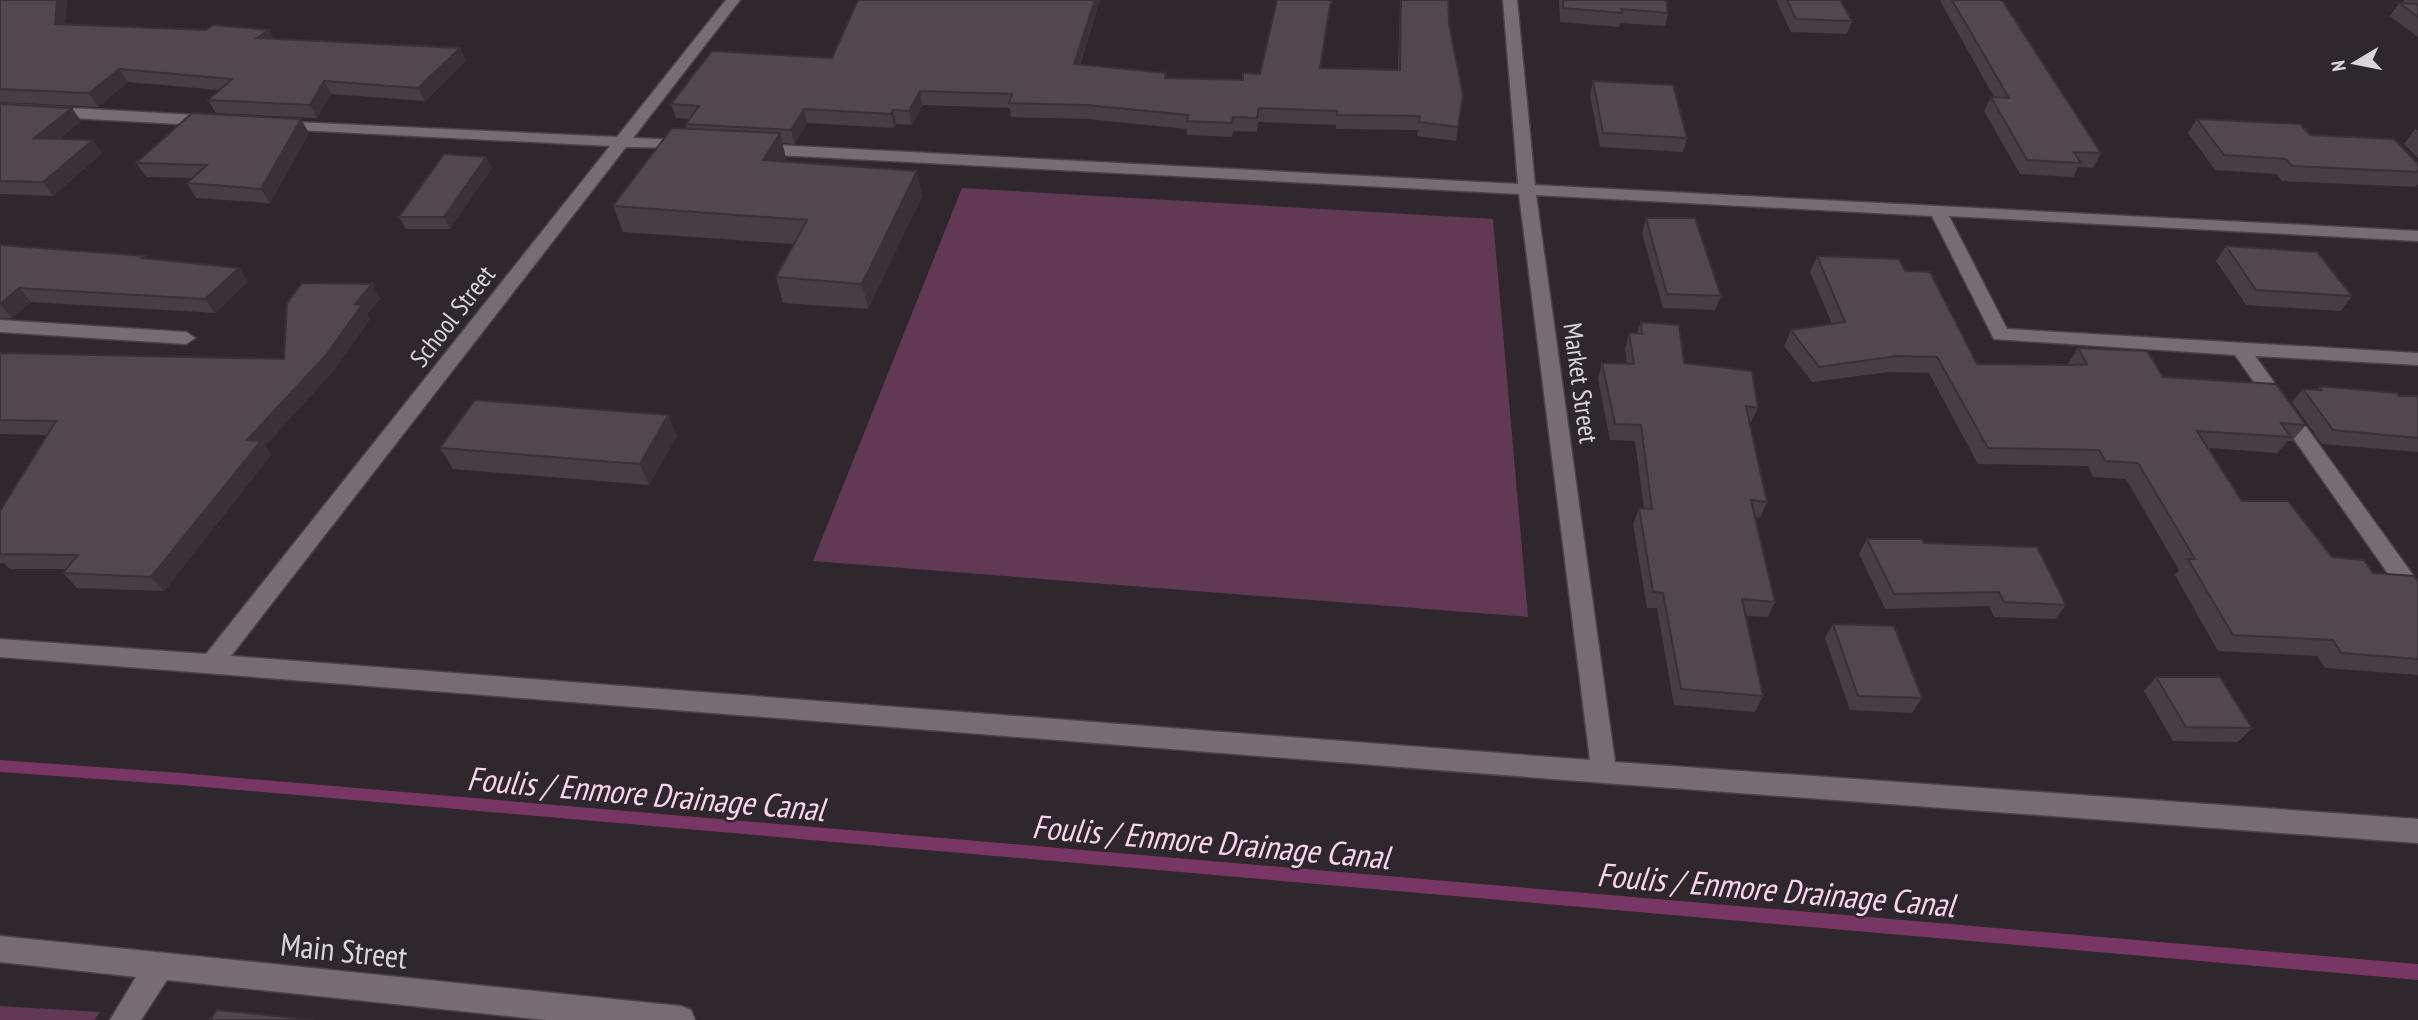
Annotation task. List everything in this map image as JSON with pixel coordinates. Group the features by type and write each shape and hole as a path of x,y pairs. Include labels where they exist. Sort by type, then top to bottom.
{"street":[{"name":"School Street","path":"212,664 733,0"},
{"name":"Market Street","path":"1510,0 1527,190 1604,772"},
{"path":"0,110 235,122"},
{"path":"263,123 706,146"},
{"path":"733,148 2410,236 2418,252"},
{"path":"1938,211 2001,335 2418,359"},
{"path":"0,326 186,338"},
{"path":"2241,349 2418,599"},
{"path":"0,648 1604,772 2418,831"},
{"name":"Main Street","path":"0,949 681,1020"},
{"path":"124,1020 160,966"}],"shaded area":[{"path":"962,188 1493,219 1528,617 813,561"},
{"path":"0,1006 100,1012 94,1020 0,1020"}],"building":[{"path":"0,0 57,0 55,24 206,30 213,25 269,30 257,38 460,48 418,88 324,81 310,105 208,100 232,79 119,69 89,93 0,89"},
{"path":"858,0 1095,0 1074,64 1166,73 1165,78 1243,80 1243,73 1260,74 1277,0 1331,0 1320,68 1400,70 1401,0 1448,0 1449,25 1463,95 1458,127 1419,122 1420,116 1337,115 1337,111 1259,108 1257,118 1233,117 1232,123 1187,121 1188,115 1086,105 1009,103 1012,94 920,91 909,111 893,110 891,114 804,109 791,130 686,124 699,106 671,104 712,51 832,58"},
{"path":"1563,0 1666,0 1668,13 1621,9 1622,13 1563,8"},
{"path":"1787,0 1840,0 1852,21 1796,19"},
{"path":"1952,0 2002,0 2101,153 2074,152 2081,163 2027,160 1991,97 2009,98"},
{"path":"2399,3 2418,4 2418,17"},
{"path":"1593,81 1673,85 1687,138 1603,133"},
{"path":"0,104 72,108 34,138 93,140 43,182 0,181"},
{"path":"192,113 301,119 261,189 187,183 207,165 136,163"},
{"path":"2197,119 2300,124 2310,135 2394,139 2418,164 2418,172 2292,166 2286,159 2224,155"},
{"path":"672,128 780,133 763,160 917,171 862,284 776,277 807,220 613,206"},
{"path":"444,154 486,157 444,217 399,217"},
{"path":"1646,218 1695,218 1721,296 1667,294"},
{"path":"0,245 145,256 142,258 239,268 205,299 19,288 0,304"},
{"path":"2226,246 2317,252 2352,296 2256,290"},
{"path":"1817,256 1899,259 1905,271 1930,272 1977,364 2074,365 2087,364 2078,348 2147,351 2163,377 2276,384 2306,425 2281,423 2291,437 2197,431 2242,501 2288,501 2332,557 2364,560 2373,573 2414,576 2418,582 2418,659 2341,653 2333,640 2233,635 2188,559 2195,559 2138,463 2105,461 2099,450 1988,448 1937,357 1897,356 1819,367 1791,330 1845,322"},
{"path":"302,283 372,284 355,304 362,305 326,355 247,440 261,441 151,577 63,573 78,555 0,554 0,511 56,421 0,420 0,353 284,359 287,303"},
{"path":"1641,322 1679,325 1684,363 1752,371 1758,408 1746,406 1767,502 1751,500 1775,602 1742,599 1763,696 1681,689 1663,593 1653,592 1639,508 1652,509 1641,425 1615,424 1602,363 1634,364 1629,333 1642,334"},
{"path":"2320,386 2418,396 2418,438 2333,430 2303,389 2322,390"},
{"path":"475,400 668,415 640,464 440,448"},
{"path":"1867,539 1922,539 1924,543 2037,547 2066,605 2004,602 1999,592 1894,594"},
{"path":"1833,624 1894,626 1922,698 1858,696"},
{"path":"2156,677 2220,677 2252,728 2186,727"},
{"path":"217,1010 314,1020 210,1020"}],"waterway":[{"name":"Foulis / Enmore Drainage Canal","path":"0,766 181,779 2418,972"}]}
